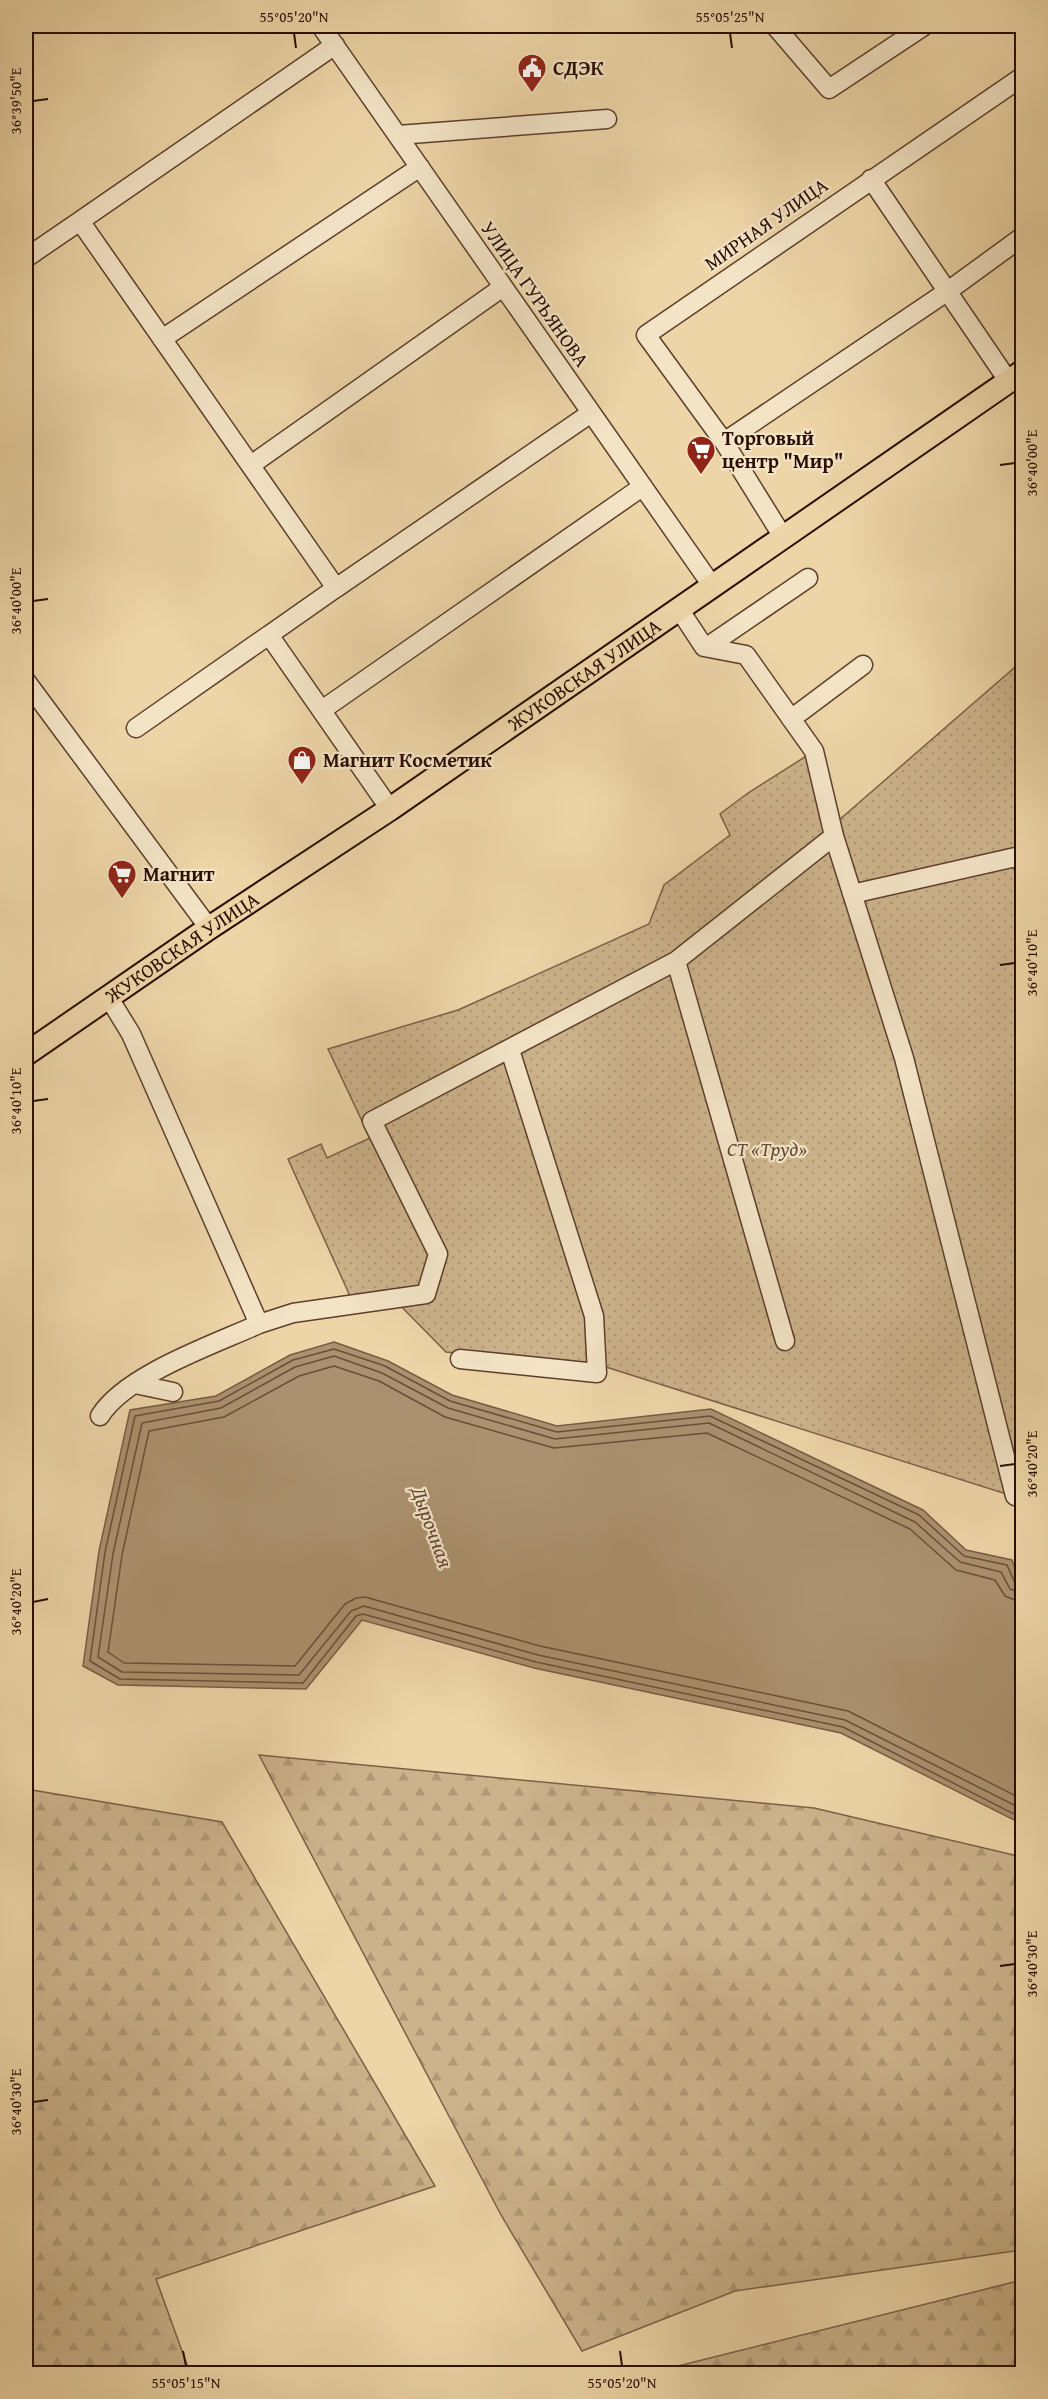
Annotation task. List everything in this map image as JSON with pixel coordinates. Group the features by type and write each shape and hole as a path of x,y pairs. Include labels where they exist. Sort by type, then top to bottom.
{"main road":[{"name":"ЖУКОВСКАЯ УЛИЦА","path":"26,1054 208,928 390,808 1016,377"}],"street":[{"name":"УЛИЦА ГУРЬЯНОВА","path":"321,26 713,587"},
{"path":"775,26 829,88 924,26"},
{"path":"26,258 335,45"},
{"name":"МИРНАЯ УЛИЦА","path":"783,537 724,442 646,335 1023,76"},
{"path":"398,135 607,119"},
{"path":"162,339 420,167"},
{"path":"871,179 948,291 1016,377"},
{"path":"80,221 336,588"},
{"path":"724,442 948,291 1023,237"},
{"path":"251,465 503,287"},
{"path":"136,728 591,413"},
{"path":"322,710 642,487"},
{"path":"707,647 808,578"},
{"path":"679,609 707,647 746,655 814,752 834,836 904,1058 1015,1496"},
{"path":"269,635 390,808"},
{"path":"791,719 863,665"},
{"path":"26,681 208,928"},
{"path":"100,1416 108,1403 147,1376 259,1324 293,1313 426,1294 438,1254 372,1121 676,961 834,836"},
{"path":"852,894 1020,856 1023,864"},
{"path":"676,961 785,1341"},
{"path":"109,998 131,1034 259,1324"},
{"path":"460,1359 597,1373 594,1316 510,1050"},
{"path":"135,1384 173,1392"}],"green space":[{"name":"СТ «Труд»","path":"1022,661 1022,1499 606,1367 446,1352 385,1290 350,1296 288,1159 321,1144 327,1158 370,1138 328,1049 458,1010 649,924 664,885 730,835 720,814 748,793 808,755 831,827"},
{"path":"259,1755 814,1808 1022,1857 1022,2250 735,2291 582,2351 501,2215"},
{"path":"26,1789 222,1822 435,2186 156,2279 190,2373 26,2373"},
{"path":"1022,2280 1022,2373 650,2373"}],"water":[{"path":"334,1342 388,1361 452,1395 557,1426 711,1409 923,1510 966,1550 1012,1560 1022,1586 1022,1824 841,1733 534,1668 362,1620 306,1689 118,1685 83,1666 99,1551 130,1410 216,1396 290,1355"}],"waterway":[{"name":"Дырочная","path":"26,1541 31,1541"}],"place":[{"name":"СДЭК","path":"532,94"},
{"name":"Торговый центр \"Мир\"","path":"701,476"},
{"name":"Магнит Косметик","path":"302,786"},
{"name":"Магнит","path":"122,900"}]}
